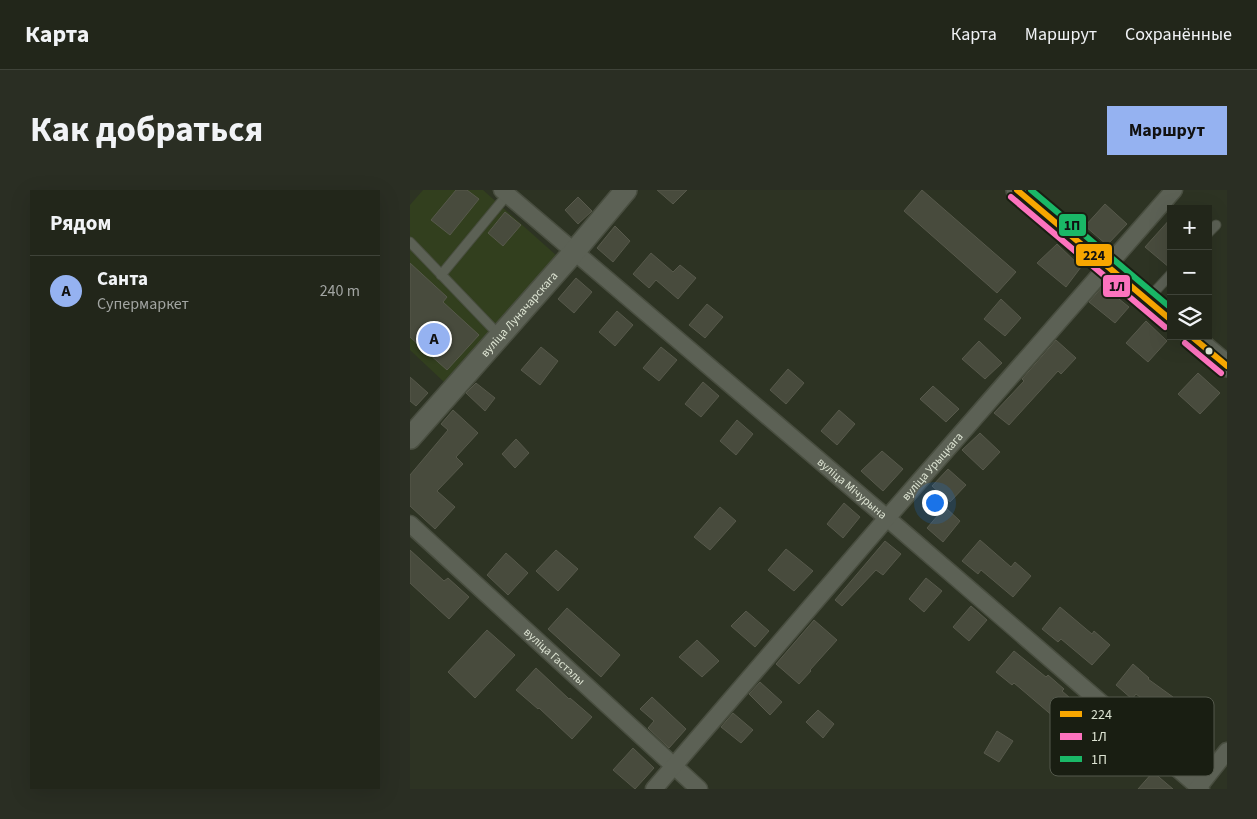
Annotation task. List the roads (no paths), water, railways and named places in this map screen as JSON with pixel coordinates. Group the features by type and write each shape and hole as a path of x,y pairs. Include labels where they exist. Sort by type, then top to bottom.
{"street":[{"name":"вуліца Луначарскага","path":"410,438 574,252 626,190"},
{"path":"1017,190 1167,317"},
{"name":"вуліца Урыцкага","path":"654,789 887,518 1174,190"},
{"name":"вуліца Мічурына","path":"505,192 1094,697"},
{"path":"1196,340 1227,366"},
{"name":"вуліца Гастэлы","path":"410,524 699,789"},
{"path":"1214,768 1227,751"},
{"name":"вуліца Мічурына","path":"1185,776 1199,788"},
{"path":"1199,788 1208,776"}],"lane":[{"path":"441,275 505,192"},
{"path":"1212,229 1216,225"},
{"path":"410,242 500,336"},
{"path":"1147,300 1167,278"}],"place":[{"name":"Санта","path":"434,339"}]}
